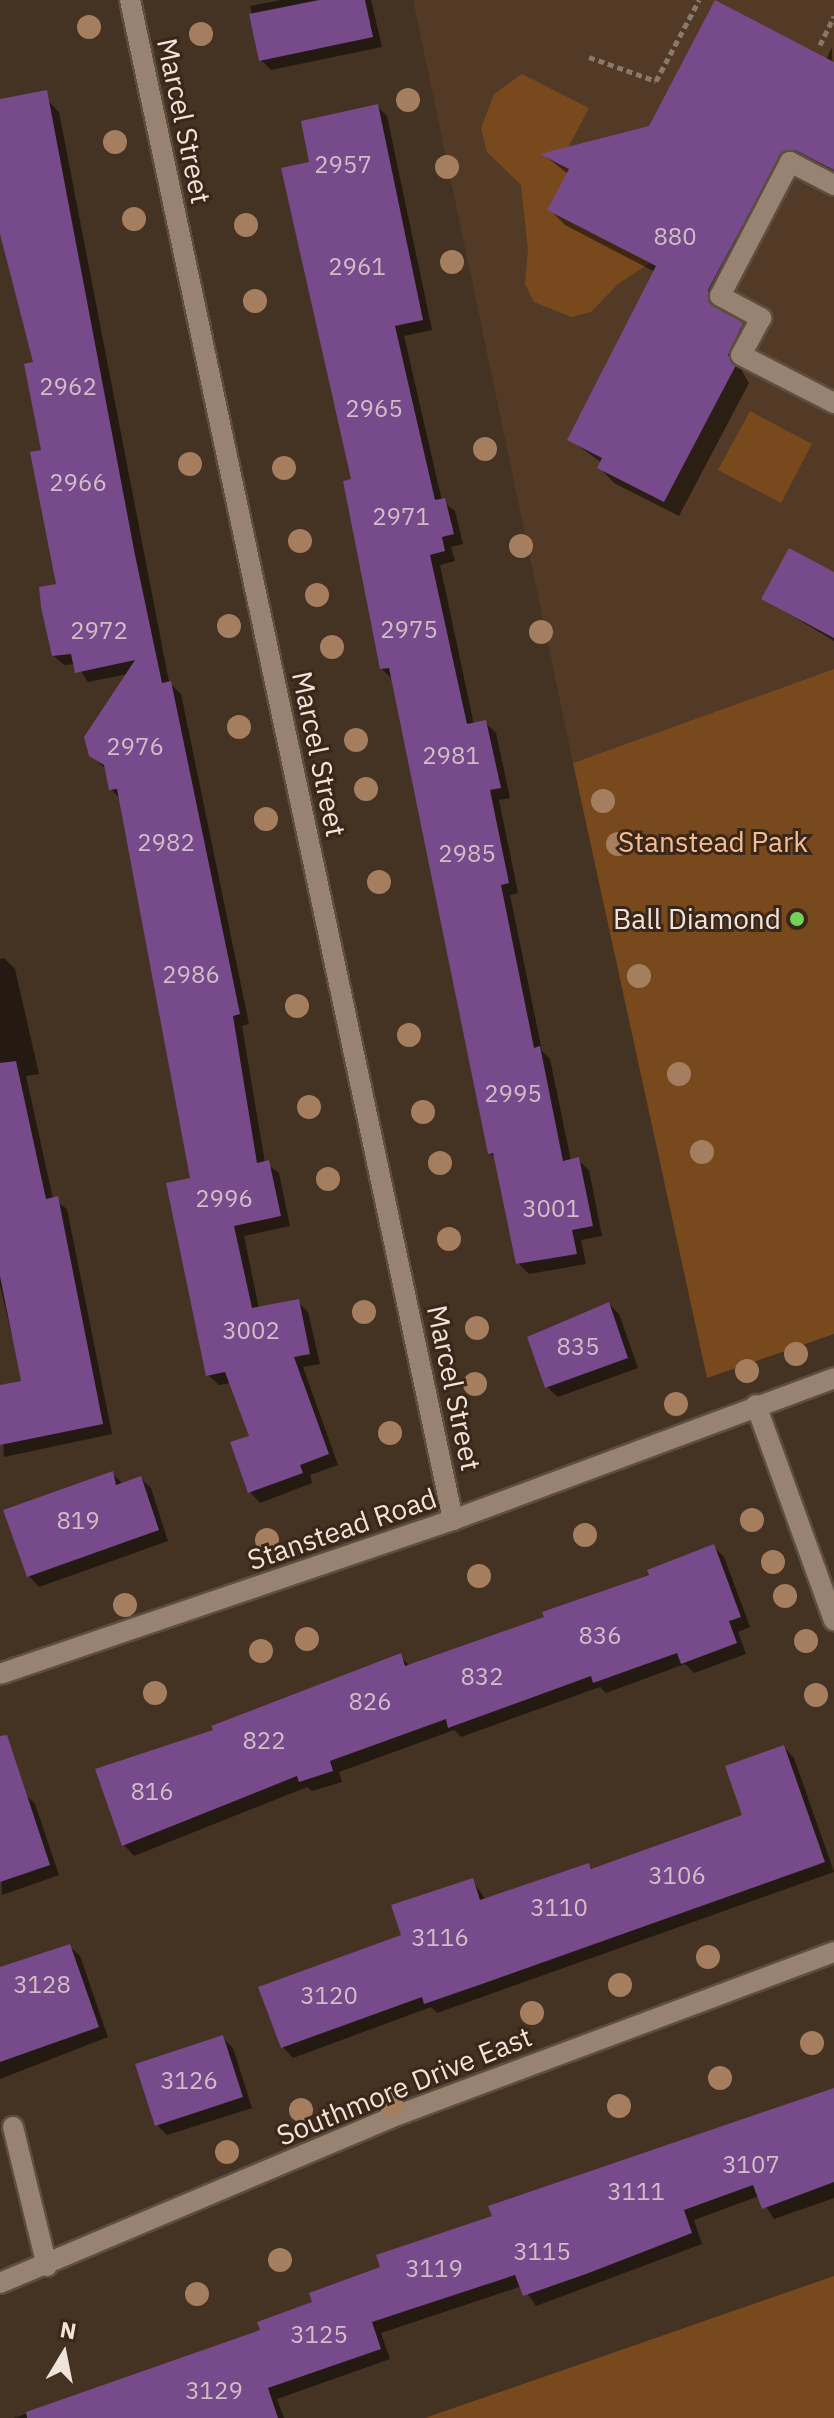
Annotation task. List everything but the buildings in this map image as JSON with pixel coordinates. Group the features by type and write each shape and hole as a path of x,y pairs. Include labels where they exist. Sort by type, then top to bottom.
{"street":[{"name":"Marcel Street","path":"130,0 453,1520"},
{"path":"834,185 790,162 720,296 761,318 741,355 834,403"},
{"name":"Stanstead Road","path":"0,1674 453,1520 834,1378"},
{"path":"756,1405 834,1620"},
{"name":"Southmore Drive East","path":"0,2283 47,2266 390,2118 834,1952"},
{"path":"13,2127 47,2266"}],"path":[{"path":"589,57 656,81 699,0"},
{"path":"820,45 834,16"}],"shaded area":[{"path":"413,0 834,0 834,669 573,763"}],"green space":[{"path":"522,74 589,108 560,163 569,169 548,210 650,263 618,284 591,312 571,317 534,302 525,284 528,250 521,185 487,152 481,128 494,94"},
{"path":"750,411 812,444 781,503 718,470"},
{"name":"Stanstead Park","path":"834,669 834,1334 707,1378 573,763"},
{"path":"834,2276 834,2418 425,2418"}],"place":[{"name":"Ball Diamond","path":"797,919"}]}
